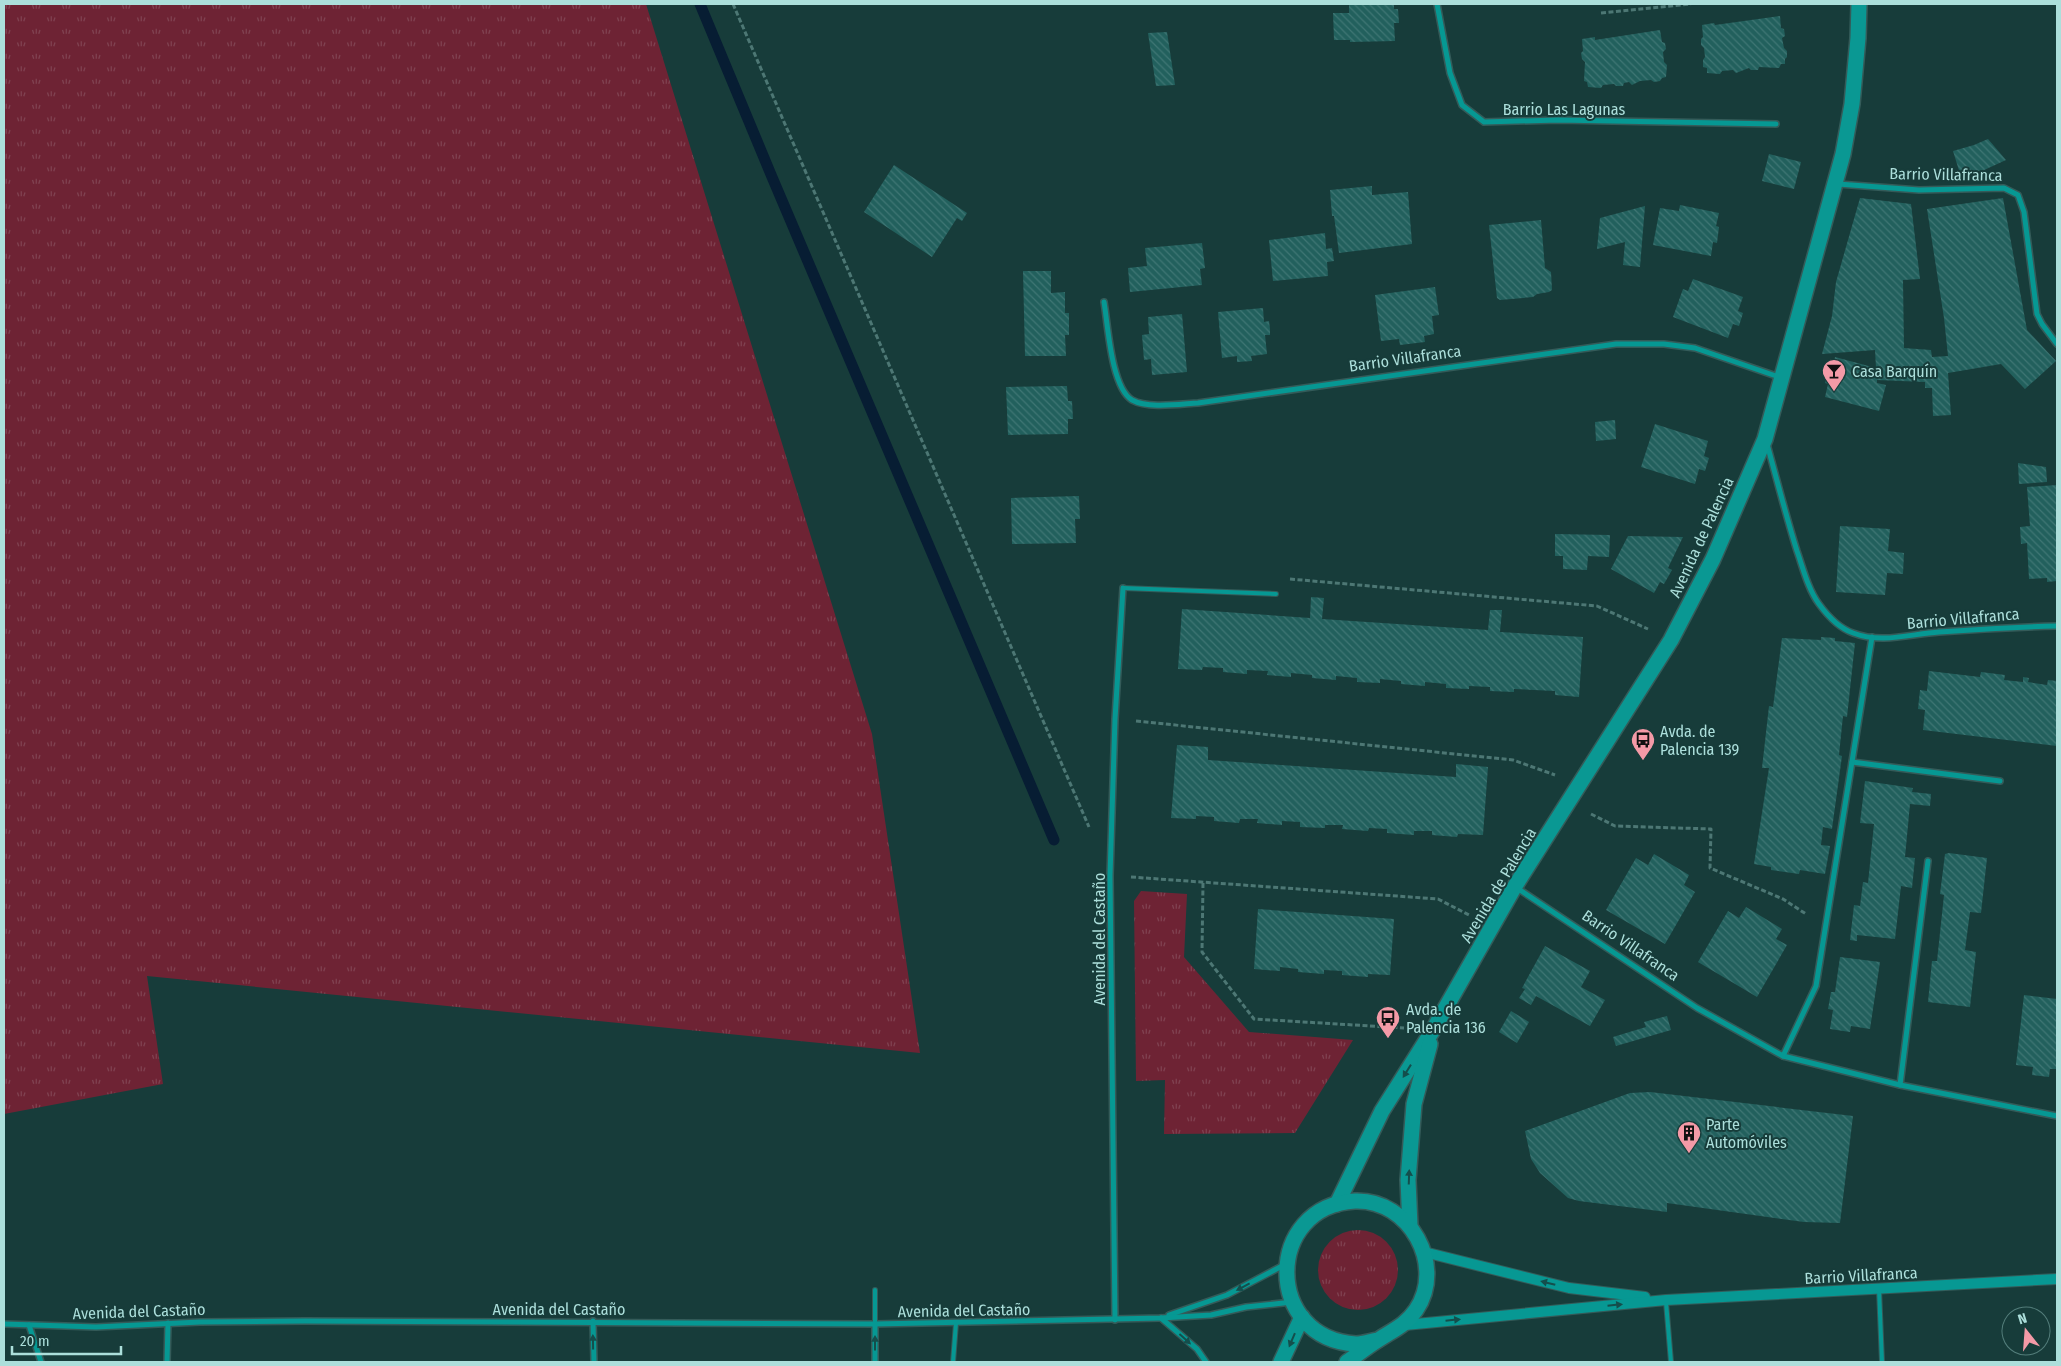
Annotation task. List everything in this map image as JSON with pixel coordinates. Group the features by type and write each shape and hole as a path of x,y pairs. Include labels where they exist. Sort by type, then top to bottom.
{"highway":[{"name":"Avenida de Palencia","path":"1433,1030 1515,886 1671,640 1713,559 1765,439 1843,154 1852,104 1859,4"},
{"path":"1337,1204 1382,1111 1433,1030"},
{"path":"1410,1226 1408,1180 1414,1104 1433,1030"},
{"path":"1347,1362 1378,1340 1405,1325 1417,1309 1425,1291 1428,1271 1424,1252 1410,1226 1395,1213 1377,1205 1357,1201 1337,1204 1318,1213 1302,1226 1291,1244 1286,1264 1286,1284 1292,1302 1302,1317 1317,1332 1336,1341 1357,1344 1378,1340"},
{"path":"1281,1362 1302,1317"}],"street":[{"name":"Barrio Las Lagunas","path":"1438,4 1450,72 1462,106 1484,122 1558,120 1776,124"},
{"name":"Barrio Villafranca","path":"1835,184 1920,190 2004,188 2018,195 2024,212 2037,314 2057,344"},
{"name":"Barrio Villafranca","path":"1104,302 1114,366 1120,386 1124,393 1133,401 1150,404 1198,403 1616,344 1664,344 1695,348 1782,378"},
{"name":"Barrio Villafranca","path":"1765,439 1804,571 1818,602 1831,620 1852,633 1898,639 1926,633 1988,628 2057,626"},
{"name":"Avenida del Castaño","path":"1115,1320 1110,876 1115,719 1123,588"},
{"path":"1783,1056 1816,986 1872,637"},
{"path":"1852,762 2000,781"},
{"path":"1900,1085 1928,861"},
{"name":"Barrio Villafranca","path":"1515,886 1697,1008 1783,1056 1900,1085 2057,1116"},
{"name":"Barrio Villafranca","path":"1424,1252 1569,1288 1666,1300"},
{"name":"Avenida del Castaño","path":"1161,1318 1227,1295 1286,1264"},
{"name":"Barrio Villafranca","path":"1405,1325 1666,1300 2057,1279"},
{"name":"Avenida del Castaño","path":"4,1324 96,1327 168,1323 304,1321 593,1321 875,1324 1115,1320 1211,1315 1292,1302"},
{"path":"1161,1318 1197,1350 1206,1362"},
{"path":"593,1321 594,1362"},
{"path":"167,1362 168,1323"},
{"path":"29,1324 41,1362"},
{"path":"875,1324 875,1362"}],"lane":[{"path":"1123,588 1276,594"},
{"path":"1879,1289 1882,1362"},
{"path":"875,1290 875,1324"},
{"path":"1666,1300 1671,1362"},
{"path":"953,1362 956,1322"}],"path":[{"path":"733,4 1090,830"},
{"path":"1601,13 1691,4"},
{"path":"1284,578 1597,606 1671,640"},
{"path":"1115,719 1513,760 1581,783"},
{"path":"1569,803 1616,826 1711,828 1710,868 1783,900 1826,925"},
{"path":"1110,876 1438,899 1492,928"},
{"path":"1203,883 1202,952 1254,1019 1433,1030"}],"green space":[{"path":"4,4 646,4 872,734 920,1053 147,976 163,1084 4,1114"},
{"path":"1141,891 1187,894 1184,957 1249,1032 1353,1040 1295,1133 1164,1134 1165,1080 1136,1081 1134,901"},
{"path":"1358,1230 1373,1233 1386,1242 1395,1255 1398,1270 1395,1285 1386,1298 1373,1307 1358,1310 1343,1307 1330,1298 1321,1285 1318,1270 1321,1255 1330,1242 1343,1233"}],"building":[{"path":"1349,4 1394,4 1394,9 1398,9 1399,23 1394,23 1395,41 1350,42 1350,40 1334,40 1333,13 1349,13"},
{"path":"1780,16 1781,28 1784,29 1785,36 1782,38 1784,48 1787,51 1785,64 1781,64 1779,68 1759,67 1758,70 1751,70 1749,68 1736,73 1733,70 1722,71 1720,74 1707,73 1707,68 1703,67 1705,57 1704,48 1701,45 1703,37 1702,25"},
{"path":"1660,30 1662,42 1665,43 1666,49 1663,52 1664,62 1667,65 1666,77 1660,81 1640,81 1632,85 1629,82 1624,83 1623,86 1616,86 1614,84 1603,85 1601,88 1588,87 1587,82 1584,81 1585,62 1582,59 1581,53 1583,51 1582,39 1595,37 1595,40"},
{"path":"1167,32 1175,85 1156,86 1148,33"},
{"path":"1988,139 2006,160 1982,171 1961,177 1953,151"},
{"path":"1769,154 1801,162 1794,189 1762,181"},
{"path":"894,165 967,213 962,221 957,218 932,257 864,212"},
{"path":"1372,186 1372,195 1408,192 1412,244 1339,253 1334,216 1332,216 1330,190"},
{"path":"1860,198 1911,204 1920,279 1903,280 1904,348 1931,350 1932,357 1948,356 1927,209 2003,198 2027,330 2056,361 2025,389 2001,364 1948,373 1951,415 1933,416 1932,388 1925,388 1925,382 1877,380 1877,383 1886,385 1879,411 1825,397 1828,384 1825,383 1828,370 1832,371 1835,357 1876,368 1875,350 1822,354 1832,316 1836,282"},
{"path":"1680,205 1719,213 1716,226 1719,227 1717,243 1713,242 1711,256 1653,245 1660,208 1679,211"},
{"path":"1645,206 1640,267 1623,265 1625,242 1597,249 1600,218"},
{"path":"1541,220 1545,268 1551,272 1552,290 1533,297 1500,300 1497,298 1489,225"},
{"path":"1325,233 1326,249 1332,248 1334,261 1327,262 1328,276 1273,281 1269,240"},
{"path":"1202,243 1205,268 1200,269 1202,285 1130,292 1128,268 1147,266 1145,248"},
{"path":"1023,271 1051,271 1051,293 1065,292 1065,313 1069,313 1069,335 1065,335 1066,356 1025,356"},
{"path":"1693,279 1743,297 1738,311 1743,313 1739,326 1733,324 1728,338 1673,317 1683,289 1688,291"},
{"path":"1435,287 1439,315 1432,316 1434,334 1424,336 1425,342 1400,345 1399,339 1381,341 1375,295"},
{"path":"1263,308 1264,322 1269,321 1270,329 1270,335 1265,335 1267,354 1251,356 1252,361 1237,362 1237,356 1222,358 1218,312"},
{"path":"1182,314 1187,372 1152,375 1151,359 1144,360 1142,335 1149,334 1148,317"},
{"path":"1067,386 1068,401 1072,401 1073,419 1068,419 1068,434 1008,435 1006,387"},
{"path":"1615,420 1616,439 1596,441 1595,422"},
{"path":"1655,424 1708,441 1704,456 1709,458 1705,471 1699,469 1695,484 1641,467"},
{"path":"2018,463 2046,467 2047,482 2019,484"},
{"path":"2057,485 2057,581 2047,582 2047,578 2029,579 2027,543 2021,544 2020,527 2030,526 2027,487"},
{"path":"1079,496 1080,519 1075,519 1076,543 1012,544 1011,498"},
{"path":"1840,526 1890,529 1888,551 1904,553 1903,574 1887,573 1885,595 1836,592"},
{"path":"1555,534 1610,535 1609,557 1588,556 1587,570 1563,569 1563,556 1555,556"},
{"path":"1628,536 1683,537 1668,568 1672,570 1664,584 1660,582 1654,593 1611,569"},
{"path":"1311,597 1324,598 1322,619 1488,630 1490,610 1502,610 1500,632 1583,637 1579,697 1555,695 1555,691 1514,689 1514,692 1490,691 1490,687 1469,686 1469,689 1446,688 1446,684 1425,682 1425,686 1401,684 1401,681 1380,679 1380,683 1357,682 1357,678 1336,676 1336,680 1312,678 1312,675 1291,673 1291,677 1267,675 1268,671 1247,670 1247,674 1223,672 1223,668 1203,667 1202,670 1178,669 1182,609 1310,618"},
{"path":"1821,637 1835,638 1835,641 1855,643 1847,717 1843,716 1839,755 1842,756 1832,829 1823,827 1821,845 1830,846 1825,874 1800,870 1799,874 1771,870 1771,867 1754,864 1769,768 1762,768 1769,706 1773,707 1782,638 1821,640"},
{"path":"1929,671 1980,677 1981,672 2005,675 2004,680 2023,682 2023,677 2029,678 2028,682 2047,685 2048,680 2057,681 2057,746 1923,730 1925,710 1918,709 1920,690 1927,691"},
{"path":"1177,745 1208,747 1208,760 1456,777 1456,764 1488,767 1483,835 1458,834 1457,837 1432,835 1432,831 1414,831 1414,835 1387,833 1387,829 1369,828 1368,831 1342,829 1343,825 1325,825 1325,828 1300,827 1300,822 1282,821 1282,825 1257,823 1258,819 1240,819 1239,823 1214,821 1214,817 1196,816 1196,819 1171,818"},
{"path":"1865,781 1913,788 1912,792 1931,794 1930,806 1910,804 1905,857 1915,858 1912,888 1901,886 1895,939 1857,935 1857,941 1850,940 1854,905 1860,906 1863,882 1868,883 1874,824 1860,823"},
{"path":"1654,854 1689,875 1684,885 1695,892 1665,944 1606,910 1636,858 1648,865"},
{"path":"1945,854 1987,858 1981,913 1970,912 1965,950 1976,952 1970,1007 1928,1002 1932,961 1937,961 1944,895 1940,894"},
{"path":"1746,907 1782,929 1776,939 1787,945 1757,997 1698,962 1728,911 1739,918"},
{"path":"1258,909 1394,919 1390,975 1368,974 1368,977 1342,975 1342,971 1324,970 1324,974 1298,972 1298,969 1280,967 1280,971 1254,969"},
{"path":"1545,946 1590,971 1581,987 1605,1000 1590,1026 1536,996 1531,1005 1519,998 1525,989 1522,988"},
{"path":"1840,957 1880,962 1870,1029 1851,1026 1850,1032 1830,1029 1833,1010 1828,1009 1831,992 1835,992"},
{"path":"2024,995 2057,999 2057,1069 2050,1069 2049,1077 2032,1075 2033,1067 2016,1065"},
{"path":"1511,1011 1529,1022 1517,1043 1499,1032"},
{"path":"1667,1016 1671,1030 1616,1046 1613,1037 1646,1027 1644,1022"},
{"name":"Parte Automóviles","path":"1650,1092 1853,1116 1840,1223 1804,1222 1667,1203 1667,1212 1579,1201 1568,1198 1540,1173 1531,1159 1525,1131 1630,1093"}],"waterway":[{"path":"700,4 1054,840"}],"place":[{"name":"Casa Barquín","path":"1834,392"},
{"name":"Avda. de Palencia 139","path":"1643,761"},
{"name":"Avda. de Palencia 136","path":"1388,1039"},
{"name":"Parte Automóviles","path":"1689,1154"}]}
